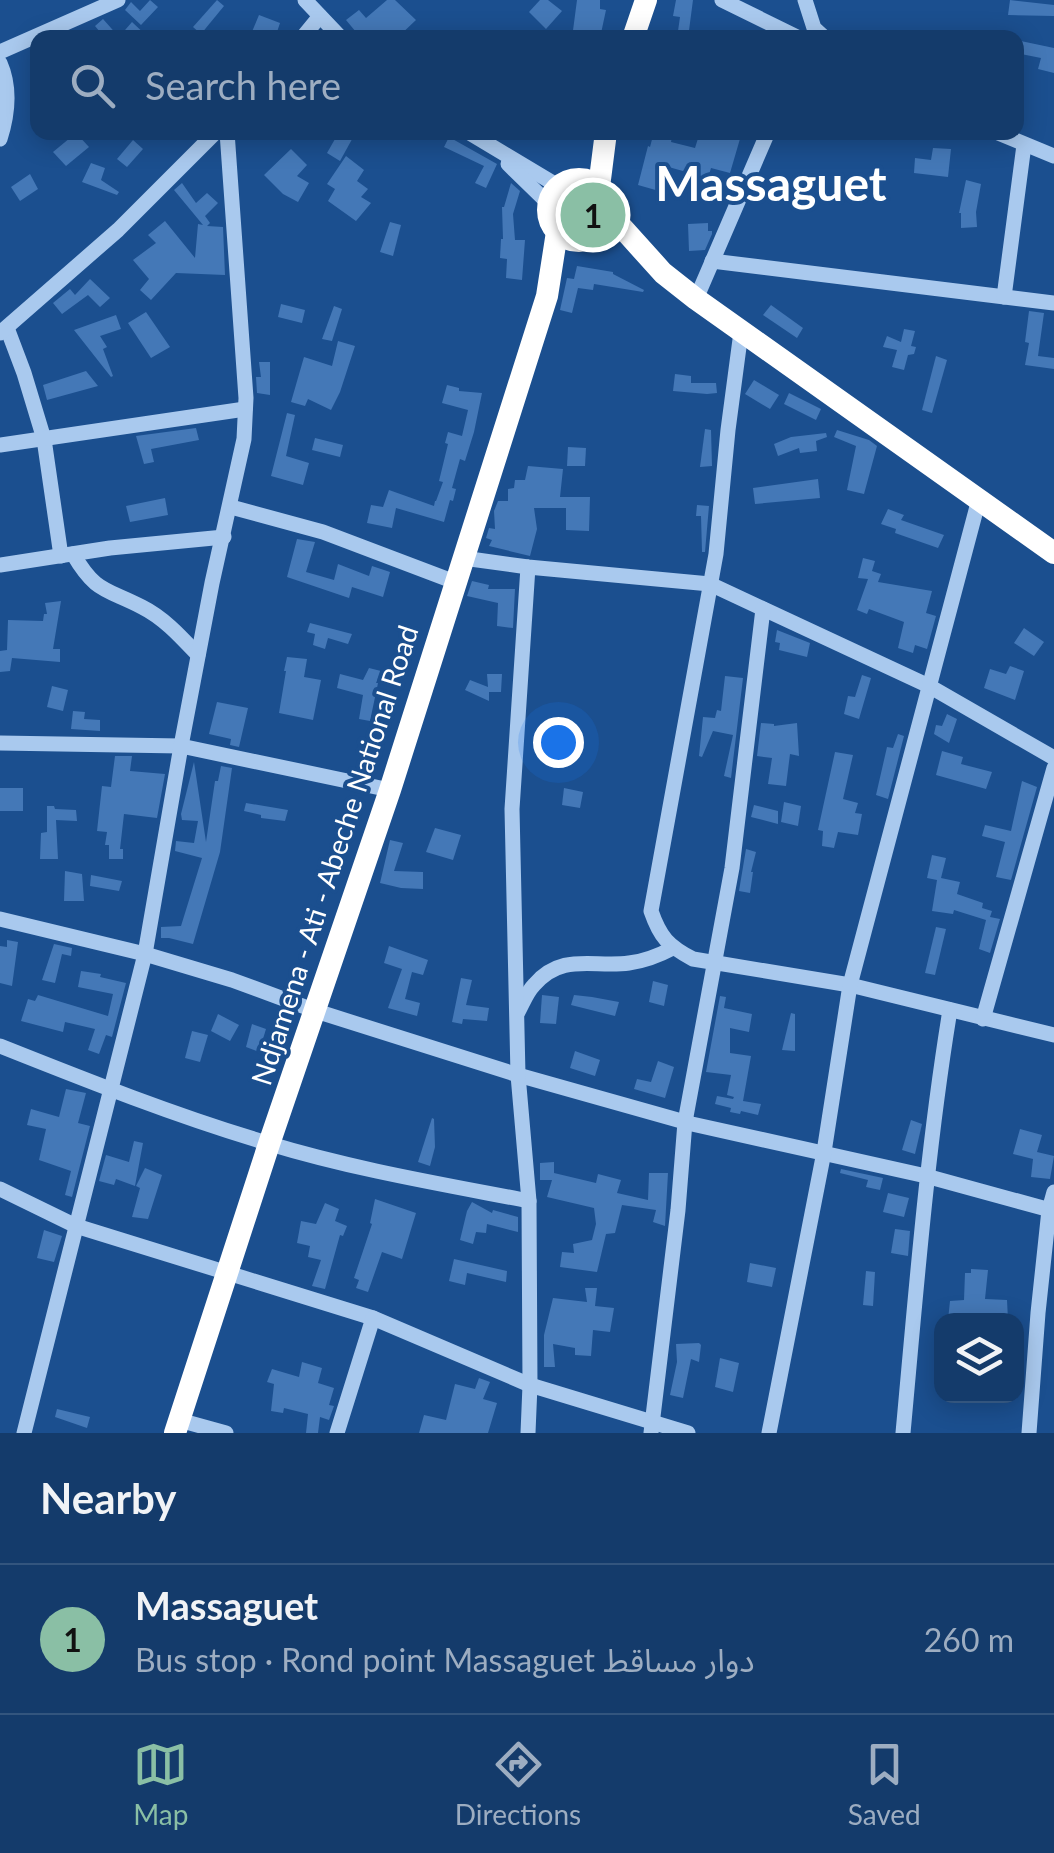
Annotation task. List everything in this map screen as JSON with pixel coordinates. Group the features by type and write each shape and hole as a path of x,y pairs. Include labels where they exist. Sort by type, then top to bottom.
{"highway":[{"path":"637,30 646,0"},
{"path":"596,140 561,189 550,219 557,232 575,242 591,240 663,274"},
{"path":"599,187 602,140"},
{"path":"547,296 608,222 610,213 609,203 592,182 561,189"},
{"path":"610,213 663,274 1054,553"},
{"path":"547,296 557,232"},
{"name":"Ndjamena - Ati - Abeche National Road","path":"177,1426 268,1144 390,790 547,296"}],"street":[{"path":"50,30 118,0"},
{"path":"306,0 334,30"},
{"path":"722,0 799,30"},
{"path":"805,0 811,30"},
{"path":"309,30 320,16"},
{"path":"0,52 30,39"},
{"path":"0,63 8,90 0,140"},
{"path":"198,654 173,628 144,607 114,596 88,579 67,555 44,439 24,373 3,330 118,230 208,140"},
{"path":"24,1433 145,954 180,746 244,439 227,140"},
{"path":"480,140 561,189"},
{"path":"696,299 765,140"},
{"path":"1013,140 1054,156"},
{"path":"1004,297 1024,145"},
{"path":"712,261 1054,303"},
{"path":"741,332 716,554 651,911 658,931 673,948 693,958 850,985 1054,1035"},
{"path":"0,445 245,408"},
{"path":"769,1433 824,1152 850,985 979,499"},
{"path":"231,507 323,532 456,582"},
{"path":"0,565 224,537"},
{"path":"463,558 528,568 710,584 928,686 1054,758"},
{"path":"528,568 512,809 518,1075 529,1201 528,1433"},
{"path":"651,1428 685,1122 732,868 763,609"},
{"path":"0,743 180,746 390,790"},
{"path":"984,1019 1054,768"},
{"path":"0,919 145,954 518,1075 685,1122 926,1176 1052,1210"},
{"path":"517,1014 534,984 554,968 577,962 624,964 651,960 673,948"},
{"path":"903,1433 926,1176 950,1010"},
{"path":"0,1046 268,1144 414,1179 529,1201"},
{"path":"0,1188 76,1226 373,1318 530,1385 651,1428 688,1433"},
{"path":"1029,1433 1038,1313 1054,1192"},
{"path":"338,1433 373,1318"},
{"path":"177,1426 226,1433"}],"building":[{"path":"150,0 158,7 141,25 125,10 131,2 140,11"},
{"path":"217,0 224,6 204,30 193,27"},
{"path":"387,0 395,0 416,20 405,30 354,30 346,20 359,10 366,18"},
{"path":"540,0 548,0 562,11 546,29 529,12"},
{"path":"577,0 600,0 600,9 606,10 602,30 573,30"},
{"path":"676,0 693,0 689,30 678,30 680,17 673,16"},
{"path":"1010,0 1054,5 1054,16 1008,15"},
{"path":"259,15 280,23 278,30 253,30"},
{"path":"103,19 113,30 98,30 95,26"},
{"path":"1024,42 1054,48 1054,73 1038,69 1041,58 1024,55"},
{"path":"68,140 82,140 89,147 66,166 53,152"},
{"path":"133,140 143,149 127,167 117,159"},
{"path":"334,140 352,140 340,161 327,153"},
{"path":"448,140 454,140 497,164 486,188 475,183 484,166 444,147"},
{"path":"652,140 671,140 695,148 698,140 740,140 730,173 711,168 708,178 665,166 659,191 638,185"},
{"path":"933,148 951,149 948,177 914,173 915,158 931,160"},
{"path":"291,149 307,165 297,176 309,183 298,202 283,194 264,175"},
{"path":"346,156 364,170 357,181 368,189 361,197 371,203 356,221 328,201 335,189 327,184"},
{"path":"91,163 105,168 101,180 119,192 117,195 82,182"},
{"path":"30,174 38,189 20,201 11,187"},
{"path":"966,180 981,184 977,227 961,228 959,213"},
{"path":"182,183 196,203 207,193 218,203 205,216 210,223 207,226 223,227 225,275 176,273 151,300 140,290 149,279 133,260 156,243 148,235 165,221 195,258 198,224 203,225 174,190"},
{"path":"511,183 520,191 513,214 515,240 525,240 522,280 506,278 507,259 500,258 502,207"},
{"path":"390,222 401,225 393,256 380,252"},
{"path":"708,223 712,234 705,250 689,251 688,224"},
{"path":"577,266 613,272 644,290 594,284 593,290 578,288 572,313 560,310 567,278 574,279"},
{"path":"90,279 110,298 100,307 88,295 62,314 53,303 70,289 75,295"},
{"path":"281,304 305,310 302,323 278,317"},
{"path":"771,305 803,328 797,338 763,315"},
{"path":"334,306 342,309 332,341 322,339"},
{"path":"1029,311 1044,313 1038,356 1054,358 1054,369 1025,365"},
{"path":"146,312 170,347 151,358 128,323"},
{"path":"116,315 121,329 100,336 107,347 103,349 111,377 74,330"},
{"path":"904,329 915,331 911,346 916,347 914,354 908,355 904,370 892,367 897,350 883,347 887,336 901,342"},
{"path":"338,341 355,346 331,410 308,399 305,406 291,402 304,357 332,366"},
{"path":"936,356 947,360 932,413 922,410"},
{"path":"259,362 270,362 270,395 257,393"},
{"path":"86,371 98,386 47,400 43,385"},
{"path":"675,374 691,376 691,383 716,383 717,393 673,391"},
{"path":"754,380 779,395 770,409 745,394"},
{"path":"447,385 459,391 482,393 474,432 465,461 460,459 452,488 456,489 453,501 450,500 444,522 396,508 392,528 367,523 371,505 383,507 389,490 434,506 443,482 439,481 448,432 462,436 468,410 442,403"},
{"path":"789,393 821,409 816,420 784,404"},
{"path":"287,413 295,415 286,456 309,463 303,485 271,476"},
{"path":"196,428 199,440 151,449 154,462 144,464 136,436"},
{"path":"705,429 711,430 712,466 700,467"},
{"path":"837,430 877,446 864,494 847,490 856,446 834,437"},
{"path":"826,433 827,437 816,441 817,451 800,453 799,448 778,456 774,444 791,437"},
{"path":"315,438 343,445 340,457 312,450"},
{"path":"568,447 586,448 585,466 567,466"},
{"path":"528,466 563,469 560,497 590,497 589,531 566,530 566,508 534,508 537,529 530,556 489,546 492,540 486,538 489,528 495,529 498,501 508,501 508,489 514,488 515,480 525,480"},
{"path":"818,479 820,498 755,504 753,488"},
{"path":"165,498 168,515 130,522 126,506"},
{"path":"697,505 709,506 705,552 702,552"},
{"path":"888,509 904,515 901,520 944,535 938,548 881,524"},
{"path":"297,539 315,542 306,572 334,580 338,564 369,576 372,566 390,572 383,597 352,587 349,598 287,577"},
{"path":"863,558 875,561 872,571 881,574 878,582 932,591 926,613 936,616 927,649 915,645 913,653 898,648 904,622 869,609 867,614 857,610 868,579 858,578"},
{"path":"472,581 489,585 488,589 515,589 513,628 497,626 498,603 467,596"},
{"path":"61,601 53,649 60,649 60,662 12,658 10,671 0,672 0,651 7,650 8,620 43,621 47,614 45,603"},
{"path":"310,623 352,634 348,644 328,638 325,649 313,645 315,634 307,632"},
{"path":"1024,628 1044,642 1034,656 1014,643"},
{"path":"777,630 810,643 807,657 779,650 780,643 775,642"},
{"path":"287,657 307,659 304,677 321,680 313,720 279,713"},
{"path":"1010,666 1024,671 1015,700 984,688 990,669 1006,674"},
{"path":"369,668 381,671 370,721 359,719 363,695 337,688 340,674 363,680"},
{"path":"487,674 502,674 501,692 489,692 489,701 465,690 470,680 488,687"},
{"path":"862,675 871,678 859,719 844,714 848,696 855,697"},
{"path":"725,676 743,678 731,778 724,776 733,735 713,731 702,757 699,756 703,717 715,718 717,710 721,711"},
{"path":"52,686 68,690 63,711 47,707"},
{"path":"217,702 248,708 239,747 230,745 231,739 209,734"},
{"path":"73,711 85,712 84,719 100,720 100,731 71,729"},
{"path":"947,714 957,719 949,743 934,734 936,725 942,726"},
{"path":"761,723 797,723 799,756 790,754 786,786 768,784 772,758 757,756"},
{"path":"898,734 904,736 888,799 876,795 887,747 893,748"},
{"path":"942,751 963,757 961,764 992,772 986,789 936,775"},
{"path":"835,752 853,755 843,799 858,803 855,813 862,814 858,835 838,832 834,848 822,846 823,831 818,830"},
{"path":"115,756 132,756 130,771 165,774 157,818 124,814 120,849 123,859 109,859 107,832 97,831 102,786 111,787"},
{"path":"194,762 206,842 215,781 221,766 232,768 220,852 193,944 161,938 161,927 181,926 202,858 175,851 176,841 194,843 198,821 182,820 181,814"},
{"path":"1022,781 1037,787 1011,880 996,877 1005,842 982,836 985,825 1011,831"},
{"path":"0,788 23,788 23,811 0,811"},
{"path":"564,788 583,792 580,808 562,805"},
{"path":"784,802 801,806 798,826 781,822"},
{"path":"246,803 288,810 285,821 244,811"},
{"path":"754,805 778,811 778,824 751,817"},
{"path":"47,806 76,810 77,821 56,820 58,859 40,859 41,833 47,832"},
{"path":"435,828 461,835 453,860 426,852"},
{"path":"390,840 403,843 394,871 423,872 423,889 380,883"},
{"path":"746,849 756,852 750,893 739,891"},
{"path":"932,855 946,858 941,878 960,882 957,894 983,903 982,908 992,911 990,917 1000,919 990,953 979,949 986,920 954,910 953,914 932,911 937,880 927,878"},
{"path":"65,871 82,874 84,901 64,901"},
{"path":"91,875 122,881 119,891 90,886"},
{"path":"936,927 946,929 935,975 925,973"},
{"path":"7,940 18,942 12,986 0,983 0,946 7,947"},
{"path":"54,944 72,948 71,956 62,954 55,983 42,980"},
{"path":"389,946 428,960 423,975 412,972 405,999 420,1003 417,1016 388,1008 402,969 384,963"},
{"path":"81,971 126,983 112,1037 106,1035 99,1054 88,1050 95,1029 65,1022 63,1032 21,1021 28,999 35,1001 38,995 108,1016 113,994 78,987"},
{"path":"461,978 472,980 466,1005 489,1008 487,1021 452,1022"},
{"path":"653,981 668,985 664,1006 649,1002"},
{"path":"542,995 559,997 556,1024 540,1023"},
{"path":"574,995 619,1002 615,1016 571,1005"},
{"path":"720,996 726,997 724,1008 752,1014 749,1032 730,1028 730,1053 751,1056 743,1101 761,1104 758,1115 730,1112 731,1108 715,1104 717,1096 734,1097 727,1095 731,1075 706,1072"},
{"path":"791,1013 795,1014 795,1051 782,1050"},
{"path":"218,1014 239,1025 230,1041 211,1031"},
{"path":"252,1024 266,1029 259,1052 246,1047"},
{"path":"192,1031 208,1035 200,1062 185,1058"},
{"path":"575,1051 600,1060 595,1076 570,1068"},
{"path":"658,1061 674,1067 665,1098 634,1089 637,1079 651,1082"},
{"path":"66,1089 86,1093 78,1123 90,1126 72,1197 65,1195 71,1171 39,1160 46,1129 27,1125 31,1109 59,1117"},
{"path":"432,1118 435,1147 430,1166 418,1162"},
{"path":"911,1120 922,1124 915,1154 902,1150"},
{"path":"1020,1129 1042,1135 1037,1152 1054,1156 1050,1179 1031,1177 1033,1159 1013,1154"},
{"path":"134,1141 143,1143 135,1186 116,1179 114,1185 99,1181 106,1155 129,1162"},
{"path":"554,1162 554,1173 596,1183 598,1174 621,1180 617,1193 648,1200 649,1173 668,1173 665,1226 653,1222 656,1210 622,1205 615,1233 606,1234 597,1272 560,1267 562,1252 574,1253 573,1244 592,1240 596,1224 594,1208 547,1197 552,1180 540,1180 540,1163"},
{"path":"145,1168 162,1175 148,1219 132,1217 140,1188 136,1186"},
{"path":"841,1169 883,1178 880,1190 866,1187 868,1180 840,1173"},
{"path":"888,1193 909,1198 904,1217 883,1212"},
{"path":"375,1199 416,1213 402,1259 382,1252 368,1292 356,1288 359,1280 354,1278 372,1224"},
{"path":"472,1202 492,1213 493,1210 518,1217 518,1232 487,1224 486,1233 476,1232 473,1244 460,1240"},
{"path":"325,1203 339,1209 335,1221 347,1226 340,1235 325,1289 312,1286 321,1260 308,1257 310,1246 297,1243 301,1221 316,1224"},
{"path":"895,1229 910,1231 908,1256 891,1253"},
{"path":"44,1230 62,1236 54,1262 37,1258"},
{"path":"454,1259 507,1271 506,1282 467,1273 465,1285 449,1281"},
{"path":"750,1263 776,1268 772,1287 747,1282"},
{"path":"971,1269 988,1270 985,1299 1007,1300 1008,1313 949,1313 950,1301 964,1300 965,1273 971,1273"},
{"path":"866,1271 875,1272 873,1306 863,1305"},
{"path":"585,1288 597,1288 595,1306 614,1308 610,1332 593,1330 591,1356 575,1355 575,1348 553,1344 555,1367 544,1367 544,1335 553,1298 587,1302"},
{"path":"699,1343 699,1362 691,1359 683,1398 670,1395 677,1362 676,1344"},
{"path":"720,1358 739,1363 733,1392 715,1387"},
{"path":"302,1362 322,1368 318,1383 334,1388 329,1405 334,1406 329,1420 320,1417 318,1433 306,1433 308,1414 284,1408 283,1413 271,1411 274,1384 267,1382 272,1369 299,1377"},
{"path":"479,1378 490,1382 483,1399 497,1403 488,1433 419,1433 424,1415 446,1420 455,1384 475,1389"},
{"path":"57,1409 90,1417 87,1428 55,1417"}],"place":[{"name":"Massaguet","path":"593,215"}],"district":[{"name":"Massaguet","path":"771,182"}]}
